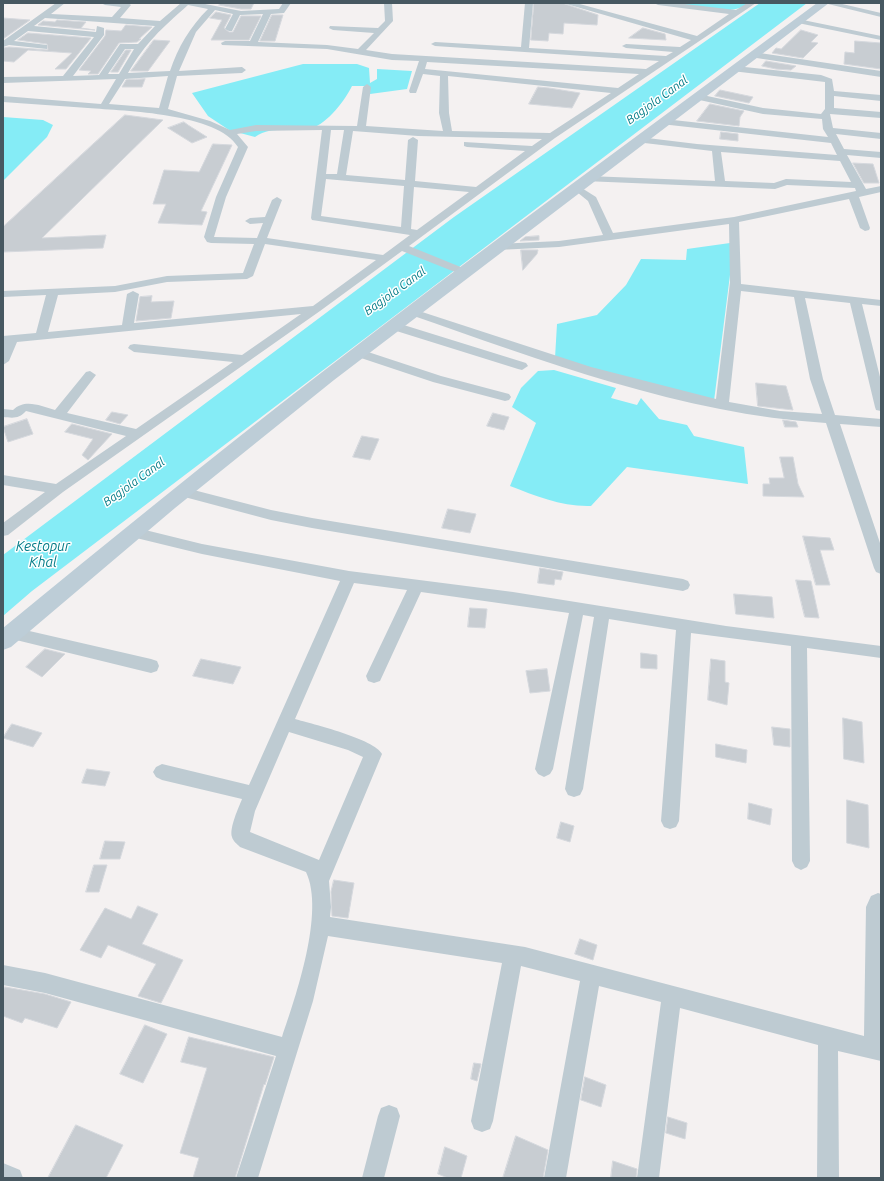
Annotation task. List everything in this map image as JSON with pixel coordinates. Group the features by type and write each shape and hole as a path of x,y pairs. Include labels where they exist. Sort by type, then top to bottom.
{"street":[{"path":"5,43 61,3"},
{"path":"66,79 100,35 100,28 127,6 105,3"},
{"path":"104,106 140,47 187,3 236,12 268,12 283,11 287,3"},
{"path":"229,29 238,3"},
{"path":"360,52 389,21 388,3"},
{"path":"525,50 529,3"},
{"path":"567,3 698,39"},
{"path":"653,12 660,3 737,13"},
{"path":"3,530 58,488 316,309 383,258 480,190 552,136 752,3"},
{"path":"8,637 182,492 412,312 457,269 497,247 824,3"},
{"path":"828,3 881,15"},
{"path":"163,111 173,74 185,41 201,19 213,8"},
{"path":"253,44 268,12"},
{"path":"44,16 163,24"},
{"path":"801,21 881,38"},
{"path":"26,28 100,35"},
{"path":"333,28 380,31"},
{"path":"5,43 44,47"},
{"path":"225,43 327,47 392,57 648,72"},
{"path":"435,44 667,59"},
{"path":"102,78 123,46 140,47"},
{"path":"626,46 682,50"},
{"path":"753,55 881,74"},
{"path":"413,90 424,58"},
{"path":"735,69 826,78 829,81 828,114 830,131 843,155 858,191 865,228"},
{"path":"3,80 102,78 242,70"},
{"path":"420,71 620,91"},
{"path":"444,73 444,113 448,133"},
{"path":"361,128 367,87"},
{"path":"829,93 881,98"},
{"path":"698,97 763,111 881,115"},
{"path":"3,99 163,111 189,116 230,133 240,141 244,147 221,197 209,237 217,240 260,240 383,258"},
{"path":"664,122 835,141"},
{"path":"230,133 256,128 327,128 414,140 536,149"},
{"path":"327,128 315,217 318,219 418,233"},
{"path":"348,132 361,128 448,133 552,136"},
{"path":"830,131 881,136"},
{"path":"340,178 348,132"},
{"path":"406,231 414,140"},
{"path":"639,140 716,148 843,155 881,155"},
{"path":"716,148 720,184"},
{"path":"320,176 410,182 480,190"},
{"path":"583,183 775,186 783,182 793,182 858,191"},
{"path":"793,182 804,206"},
{"path":"583,183 609,237"},
{"path":"497,247 559,244 734,220 804,206 858,191 881,188"},
{"path":"3,294 115,289 167,278 247,276 277,200"},
{"path":"250,221 268,220"},
{"path":"722,405 736,287 734,220"},
{"path":"400,246 457,269"},
{"path":"736,287 881,303"},
{"path":"41,336 53,292"},
{"path":"127,327 133,294"},
{"path":"799,295 820,393 881,568"},
{"path":"855,300 881,407"},
{"path":"3,361 8,340 316,309"},
{"path":"412,312 624,381 722,405 768,413 881,423"},
{"path":"394,326 522,366"},
{"path":"134,348 243,359"},
{"path":"359,353 437,379 505,397"},
{"path":"58,415 90,375"},
{"path":"3,413 16,414 24,407 137,434"},
{"path":"3,480 58,488"},
{"path":"182,492 271,515 312,523 683,585"},
{"path":"3,516 19,518"},
{"path":"133,532 202,549 348,577 577,609 684,626 881,652"},
{"path":"247,1178 313,965 320,925 320,879 317,871 312,866 246,841 240,835 244,817 348,577"},
{"path":"374,676 416,586"},
{"path":"544,769 577,609"},
{"path":"574,789 602,613"},
{"path":"670,821 684,626"},
{"path":"8,637 151,666"},
{"path":"799,640 801,861"},
{"path":"285,723 352,744 373,754 320,879"},
{"path":"162,772 254,794"},
{"path":"320,925 513,956 591,974 878,1050 875,907 878,902 881,903"},
{"path":"482,1121 513,956"},
{"path":"555,1178 591,974"},
{"path":"3,975 45,983 103,998 288,1049"},
{"path":"648,1178 672,995"},
{"path":"828,1037 828,1178"},
{"path":"372,1178 389,1116"},
{"path":"3,1174 12,1178"}],"water":[{"path":"682,3 749,3 735,9 717,10 682,6"},
{"name":"Kestopur Khal","path":"760,3 807,3 32,591 3,616 3,555 454,217"},
{"path":"303,64 357,64 369,68 370,83 377,79 377,69 412,71 407,89 370,94 367,86 352,86 330,116 318,126 305,129 268,131 255,137 229,130 208,116 192,93"},
{"path":"3,117 43,120 53,125 47,137 3,181"},
{"path":"730,243 730,275 714,401 555,358 557,324 597,315 626,285 641,259 686,260 687,249"},
{"path":"554,370 616,388 611,398 637,405 641,398 659,419 687,425 694,436 744,447 748,484 627,467 591,506 559,503 510,486 536,423 512,407 521,388 538,371"}],"building":[{"path":"221,3 254,3 251,9 241,9 219,5"},
{"path":"534,3 562,3 598,15 597,25 564,23 563,34 549,33 548,41 531,40"},
{"path":"216,12 231,15 224,28 229,32 233,32 241,16 261,16 249,40 211,40 222,20 210,18"},
{"path":"272,15 283,15 275,41 260,41"},
{"path":"3,18 30,20 3,39"},
{"path":"57,20 86,22 81,28 95,30 38,25 43,21 55,22"},
{"path":"126,25 152,27 137,42 119,43 98,74 88,74 91,71 79,70 105,36 106,30 121,31"},
{"path":"643,28 665,34 666,40 629,38"},
{"path":"801,30 818,35 811,42 818,43 803,58 772,53 776,48 781,49"},
{"path":"28,33 91,38 66,69 55,69 72,53 28,50 14,62 3,61 3,48 9,47 48,50 47,44 18,40"},
{"path":"154,40 170,41 148,71 131,71"},
{"path":"855,41 881,43 881,69 844,64 845,52 854,53"},
{"path":"126,50 131,50 118,72 111,72"},
{"path":"766,61 796,66 791,70 762,66"},
{"path":"145,79 142,87 122,87 126,80"},
{"path":"538,87 580,93 572,108 529,104"},
{"path":"720,90 753,97 749,103 715,96"},
{"path":"710,104 744,111 740,117 739,126 697,121"},
{"path":"125,115 163,120 42,238 106,235 103,248 3,252 3,227"},
{"path":"184,122 207,137 192,143 168,128"},
{"path":"721,132 738,134 738,141 720,139"},
{"path":"213,144 232,145 201,211 207,212 202,225 158,223 166,204 153,204 164,170 199,172"},
{"path":"853,163 873,164 879,183 864,183"},
{"path":"539,236 539,240 520,241 525,237"},
{"path":"521,250 538,250 537,254 523,270"},
{"path":"152,296 151,302 174,301 171,318 136,321 140,297"},
{"path":"756,383 786,386 793,410 758,406"},
{"path":"112,412 128,415 120,424 106,420"},
{"path":"493,413 509,417 504,430 487,426"},
{"path":"27,419 33,434 8,442 3,427"},
{"path":"783,420 796,422 798,427 785,427"},
{"path":"72,424 112,434 88,460 82,455 93,439 65,432"},
{"path":"362,436 379,439 370,460 353,457"},
{"path":"780,457 793,457 798,484 804,497 763,496 763,484 770,484 769,478 784,478"},
{"path":"448,509 476,514 470,533 442,528"},
{"path":"803,536 830,538 834,550 820,550 830,585 816,585"},
{"path":"540,568 563,572 561,580 555,579 554,585 538,583"},
{"path":"796,580 811,581 819,618 805,617"},
{"path":"734,594 772,597 774,618 736,614"},
{"path":"470,608 487,609 485,628 468,627"},
{"path":"45,649 65,654 42,677 26,667"},
{"path":"641,653 657,655 657,669 641,668"},
{"path":"201,659 241,667 233,684 193,676"},
{"path":"711,659 725,661 725,682 729,683 727,705 708,700"},
{"path":"547,669 550,691 530,693 526,671"},
{"path":"843,718 862,722 864,763 844,759"},
{"path":"12,724 42,733 33,747 3,738"},
{"path":"772,727 790,729 790,747 774,745"},
{"path":"716,744 747,750 746,763 716,757"},
{"path":"87,769 110,772 105,786 82,783"},
{"path":"847,800 868,805 869,848 847,843"},
{"path":"749,803 772,809 770,825 748,819"},
{"path":"561,822 574,826 570,842 557,838"},
{"path":"105,841 125,842 120,859 100,859"},
{"path":"94,865 107,865 99,892 86,892"},
{"path":"334,880 354,883 348,918 332,916 331,892"},
{"path":"138,906 158,914 142,944 183,960 161,1003 138,996 156,964 108,945 101,958 80,950 105,908 131,919"},
{"path":"580,939 597,945 593,960 575,954"},
{"path":"5,987 45,994 71,1002 57,1028 25,1018 22,1023 3,1016 3,990"},
{"path":"145,1025 167,1034 143,1083 120,1074"},
{"path":"189,1037 274,1057 265,1085 264,1084 235,1178 193,1178 199,1158 180,1153 207,1068 181,1062"},
{"path":"474,1063 481,1064 477,1081 471,1079"},
{"path":"585,1077 606,1085 601,1107 581,1100"},
{"path":"668,1117 687,1123 685,1139 666,1133"},
{"path":"76,1125 123,1145 106,1178 48,1178"},
{"path":"516,1136 548,1150 543,1178 503,1178"},
{"path":"445,1147 467,1156 461,1178 448,1178 438,1174"},
{"path":"613,1161 637,1169 636,1178 611,1178"}],"water label":[{"name":"Bagjola Canal","path":"657,100"},
{"name":"Bagjola Canal","path":"395,291"},
{"name":"Bagjola Canal","path":"134,482"}]}
